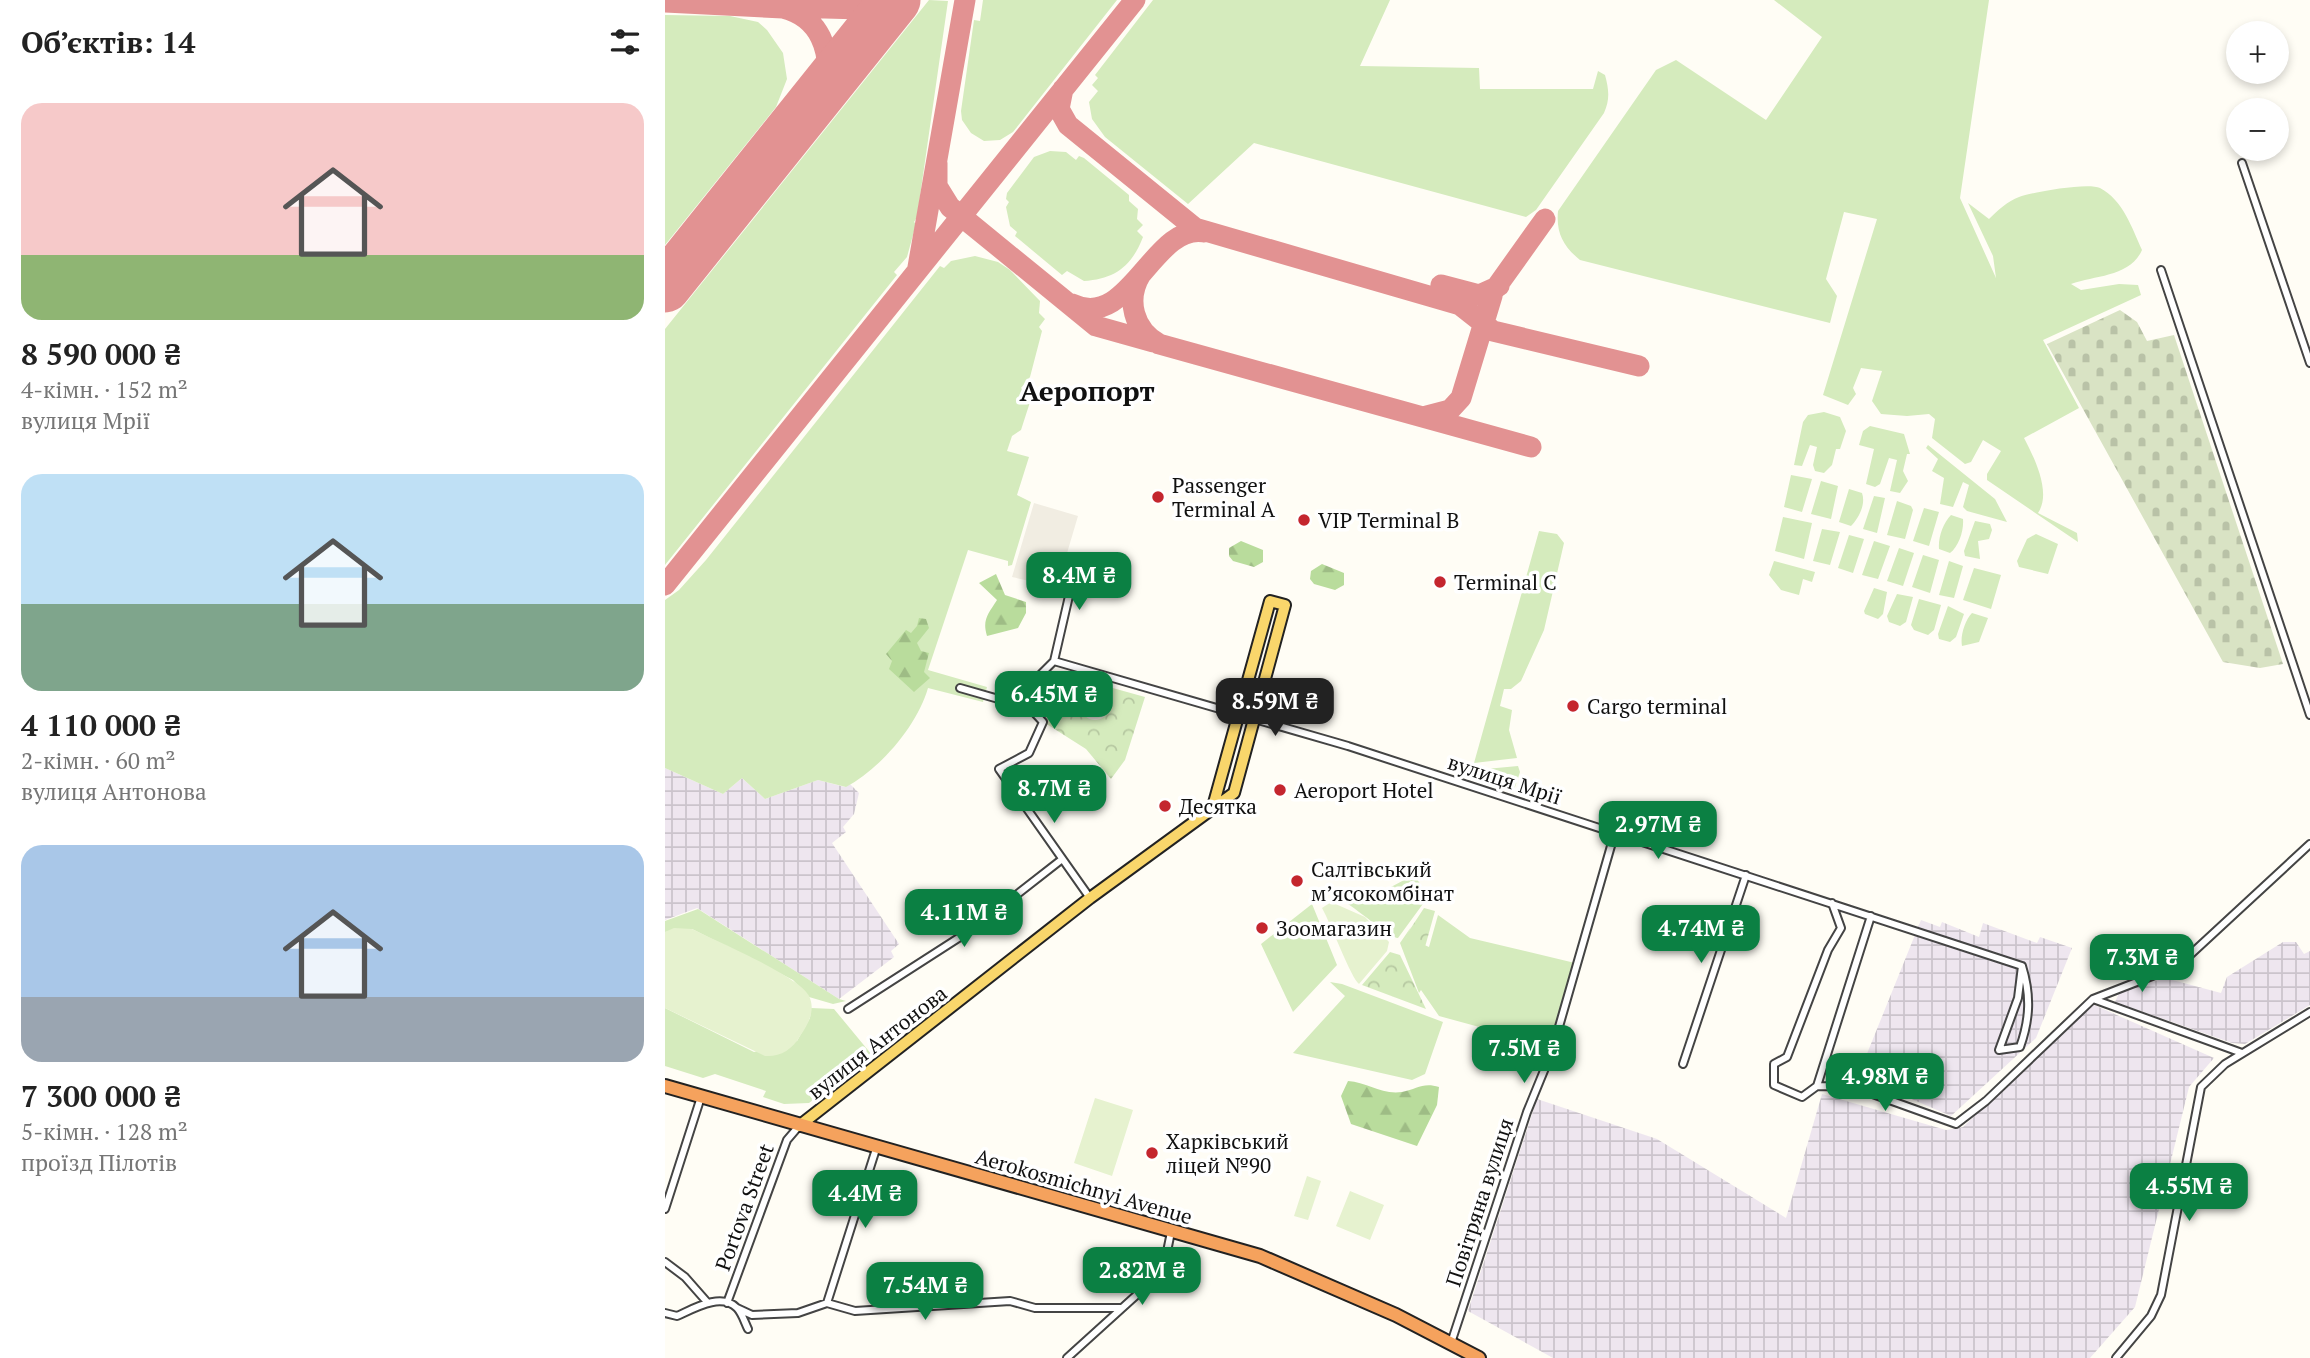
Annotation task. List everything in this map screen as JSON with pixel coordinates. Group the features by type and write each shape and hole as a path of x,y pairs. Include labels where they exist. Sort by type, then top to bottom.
{"highway":[{"name":"Aerokosmichnyi Avenue","path":"665,1086 877,1149 1260,1256 1396,1315 1479,1358"}],"main road":[{"name":"вулиця Антонова","path":"799,1126 1090,898 1212,810 1234,793 1285,605 1270,601 1212,810"}],"street":[{"path":"2242,163 2310,363"},
{"path":"2161,270 2310,715"},
{"path":"1030,708 1041,674 1053,661 1078,557"},
{"name":"вулиця Мрії","path":"1053,661 1256,719 1615,832 2022,966"},
{"path":"960,688 1030,708 1043,722 1029,753 999,769 1090,898"},
{"name":"Повітряна вулиця","path":"1451,1343 1527,1112 1552,1051 1615,832"},
{"path":"1817,1086 1853,1087 1956,1124 1986,1101 2093,999 2178,966 2310,844"},
{"path":"848,1009 974,928 1061,860"},
{"path":"1682,1064 1746,875"},
{"path":"1832,903 1841,928 1828,950 1787,1057 1774,1065 1774,1085 1802,1097 1817,1086 1871,916"},
{"path":"2022,966 2028,987 2028,1026 2020,1047 1999,1050 2018,998 2022,966"},
{"path":"2093,999 2243,1053"},
{"path":"2116,1358 2151,1316 2161,1295 2201,1087 2213,1073 2310,1012"},
{"path":"665,1209 701,1097"},
{"name":"Portova Street","path":"727,1303 786,1140 799,1126"},
{"path":"827,1303 877,1149"},
{"path":"1067,1358 1163,1271 1172,1231"},
{"path":"665,1262 685,1277 707,1302"},
{"path":"665,1313 677,1316 707,1302 727,1303 752,1315 799,1312 827,1303 855,1311 1010,1301 1035,1308 1121,1308"},
{"path":"737,1308 748,1329"}],"shaded area":[{"path":"1034,503 1078,516 1057,587 1012,577"},
{"path":"1095,692 1105,696 1109,706 1105,716 1095,720 1085,716 1081,706 1085,696"},
{"path":"665,768 723,794 742,778 765,799 818,780 845,787 850,784 859,793 854,814 843,827 846,832 832,843 899,944 891,951 894,957 839,999 697,908 665,920"},
{"path":"1921,920 1940,927 1942,922 1979,937 1983,923 2037,943 2040,937 2072,948 2036,1038 1951,1116 1858,1076"},
{"path":"2283,942 2296,942 2304,954 2310,951 2310,1005 2245,1044 2232,1043 2115,1002 2120,991 2165,978 2221,993 2227,977"},
{"path":"2092,1004 2214,1058 2189,1087 2135,1307 2090,1358 1553,1358 1468,1311 1537,1099 1657,1139 1786,1218 1822,1094 1946,1130 1963,1127"}],"green space":[{"path":"929,0 948,1 917,217 914,222 916,224 907,257 894,272 897,275 665,565 665,329"},
{"path":"983,0 1117,0 1013,132 1000,140 984,141 971,133 962,120 974,20 980,21"},
{"path":"1153,0 1390,0 1360,66 1479,68 1480,89 1593,89 1598,71 1605,75 1607,103 1604,113 1536,210 1526,217 1254,143 1188,204 1105,137 1092,119 1089,102 1098,91 1092,85 1098,78 1095,75"},
{"path":"1774,0 1989,0 1960,198 1996,278 1993,256 1968,203 1989,219 2019,197 2060,188 2094,186 2108,193 2126,215 2142,250 2137,259 2111,274 2071,284 2081,290 2119,284 2138,285 2141,295 2043,340 2079,408 2024,438 2037,465 2042,485 2042,505 2038,513 2077,533 2078,542 1987,480 1987,474 2001,451 1983,440 1971,462 1965,464 1932,438 1935,419 1929,414 1881,414 1872,401 1882,371 1861,368 1853,388 1856,394 1848,405 1823,395 1877,219 1844,212 1826,279 1837,296 1830,323 1580,260 1562,239 1558,226 1558,211 1656,70 1676,60 1766,120 1822,37"},
{"path":"665,15 730,16 758,22 783,53 787,79 776,107 665,245"},
{"path":"1050,151 1066,152 1076,160 1079,156 1084,158 1129,195 1129,201 1138,209 1137,219 1143,225 1137,231 1143,237 1128,263 1113,274 1084,281 1067,271 1062,275 1015,236 1017,232 1010,226 1006,207 1009,202 1006,199 1007,193 1034,157"},
{"path":"975,256 998,262 1010,270 1040,301 1039,313 1045,319 1039,327 1042,331 1030,377 1021,388 1031,399 1021,430 1012,436 1007,451 1029,457 1017,495 1031,502 1012,565 1008,566 1008,561 968,550 928,670 987,687 983,702 928,688 915,717 896,745 872,769 846,787 818,780 765,799 742,778 723,794 665,768 665,600 679,590 706,560 940,266 944,268 951,261"},
{"path":"2120,310 2137,322 2147,341 2174,335 2283,664 2260,668 2223,662 2047,344"},
{"path":"1824,412 1840,417 1846,431 1840,449 1836,449 1832,465 1824,473 1815,471 1813,465 1817,447 1810,445 1802,466 1794,465 1803,422 1808,415"},
{"path":"1870,426 1904,434 1910,454 1907,454 1903,471 1908,481 1900,493 1890,491 1897,460 1889,458 1880,484 1875,487 1866,484 1874,449 1859,445 1863,431"},
{"path":"1928,445 1995,499 2007,522 1967,511 1963,507 1969,485 1963,482 1953,507 1940,504 1944,478 1932,471 1938,459 1926,448"},
{"path":"1791,475 1812,479 1802,512 1784,507"},
{"path":"1821,481 1838,486 1831,519 1811,514"},
{"path":"1849,489 1862,493 1863,497 1861,511 1851,526 1839,522"},
{"path":"1874,496 1885,498 1877,533 1863,529"},
{"path":"1897,501 1911,506 1913,510 1905,539 1887,535"},
{"path":"1924,508 1939,512 1929,546 1913,541"},
{"path":"1951,515 1963,519 1963,523 1962,533 1950,553 1939,549 1939,545 1943,526"},
{"path":"1783,517 1812,523 1804,559 1775,551"},
{"path":"1975,521 1990,524 1992,530 1989,539 1978,541 1980,559 1965,556 1964,551"},
{"path":"1822,529 1840,532 1830,565 1813,561"},
{"path":"1539,531 1557,534 1564,543 1544,630 1521,681 1511,689 1504,689 1500,706 1512,710 1509,730 1517,758 1474,763"},
{"path":"2036,534 2058,544 2048,574 2019,567 2017,561 2027,539"},
{"path":"1849,535 1864,539 1853,573 1838,568"},
{"path":"1241,541 1263,550 1263,562 1254,567 1233,561 1229,556 1229,548"},
{"path":"1874,541 1890,546 1878,579 1862,575"},
{"path":"1899,548 1914,553 1903,586 1887,581"},
{"path":"1923,555 1939,560 1930,593 1912,587"},
{"path":"1774,561 1815,572 1812,582 1803,579 1799,595 1781,590 1769,575"},
{"path":"1949,561 1963,566 1954,598 1939,595"},
{"path":"1322,564 1344,573 1344,585 1335,590 1314,584 1310,579 1311,571"},
{"path":"1974,568 2001,575 1991,609 1963,600"},
{"path":"996,574 1005,595 1026,602 1026,613 1018,628 987,636 986,621 997,600 979,583"},
{"path":"1874,588 1887,592 1883,614 1878,619 1865,614 1864,611"},
{"path":"1897,594 1913,597 1906,622 1900,626 1889,622 1887,616"},
{"path":"1919,599 1941,605 1934,630 1928,635 1914,630 1911,625"},
{"path":"1948,606 1964,614 1956,637 1950,642 1939,639 1938,634"},
{"path":"1972,613 1988,618 1979,642 1962,646 1964,628"},
{"path":"919,618 926,619 929,628 917,643 921,651 929,653 924,672 930,678 914,692 889,669 892,661 886,654 906,630 911,633"},
{"path":"1048,670 1145,697 1125,760 1111,779 1086,749 1045,723 1047,718 1034,707"},
{"path":"1518,766 1520,772 1513,793 1474,778 1475,770"},
{"path":"1408,878 1417,879 1428,897 1398,938 1340,899 1370,898"},
{"path":"1331,902 1365,917 1389,942 1387,951 1359,984 1322,908"},
{"path":"1312,904 1337,965 1293,1012 1261,944"},
{"path":"1424,908 1435,911 1425,947 1405,937"},
{"path":"698,909 846,1001 833,1004 809,997 793,980 692,929 665,932 665,921"},
{"path":"1438,915 1470,938 1575,963 1549,1046 1439,1016 1421,990 1419,993 1400,943 1411,927 1406,937 1429,947"},
{"path":"674,928 692,929 737,950 774,969 802,988 809,996 812,1007 806,1027 793,1045 781,1054 765,1056 665,1008 665,932"},
{"path":"1390,952 1400,955 1426,1009 1362,985"},
{"path":"1330,982 1342,984 1443,1022 1425,1074 1412,1080 1293,1053 1345,996"},
{"path":"665,1008 754,1052 797,1041 810,1018 811,1008 834,1009 872,1055 809,1103 784,1104 763,1097 766,1091 715,1074 703,1078 665,1066"},
{"path":"1348,1081 1394,1092 1424,1086 1439,1087 1437,1105 1417,1146 1351,1124 1341,1096"},
{"path":"1095,1098 1133,1110 1112,1176 1074,1163"},
{"path":"1307,1176 1321,1181 1308,1220 1294,1216"},
{"path":"1350,1191 1384,1205 1370,1240 1336,1226"}],"taxiway":[{"path":"788,7 862,9 891,0"},
{"path":"918,267 965,0"},
{"path":"665,585 1135,0"},
{"path":"665,2 783,8 796,12 806,19 821,37 827,60 826,86"},
{"path":"1063,89 1059,109 1068,125 1195,228 1460,305 1493,331 1639,366"},
{"path":"937,163 937,186 950,207 1096,326 1153,342"},
{"path":"1490,296 1545,219"},
{"path":"1072,304 1092,309 1109,303 1125,291 1170,243 1186,234 1204,232"},
{"path":"1141,274 1134,294 1135,314 1143,331 1159,344 1531,447"},
{"path":"1441,285 1479,295 1499,286"},
{"path":"1427,416 1450,410 1461,398 1492,296"}],"runway":[{"path":"665,287 895,0"}],"place":[{"name":"Passenger Terminal A","path":"1158,497"},
{"name":"VIP Terminal B","path":"1304,520"},
{"name":"Terminal C","path":"1440,582"},
{"name":"Cargo terminal","path":"1573,706"},
{"name":"Aeroport Hotel","path":"1280,790"},
{"name":"Десятка","path":"1165,806"},
{"name":"Салтівський мʼясокомбінат","path":"1297,881"},
{"name":"Зоомагазин","path":"1262,928"},
{"name":"Харківський ліцей №90","path":"1152,1153"}],"district":[{"name":"Аеропорт","path":"1087,390"}]}
